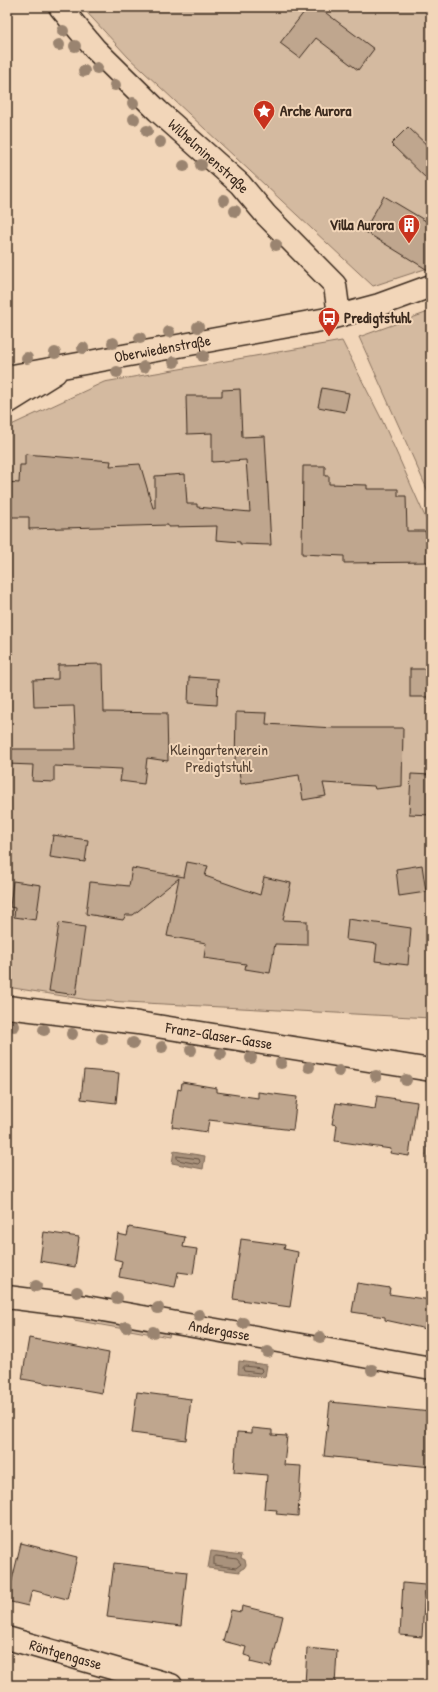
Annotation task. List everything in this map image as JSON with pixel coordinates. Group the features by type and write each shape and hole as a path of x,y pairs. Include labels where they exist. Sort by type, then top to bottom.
{"street":[{"name":"Wilhelminenstraße","path":"60,7 95,49 158,110 240,184 266,215 335,285 333,317"},
{"name":"Oberwiedenstraße","path":"7,403 66,366 333,317 379,305 431,286"},
{"path":"7,377 66,366"},
{"name":"Franz-Glaser-Gasse","path":"7,1007 138,1023 431,1070"},
{"name":"Andergasse","path":"7,1297 86,1307 431,1368"},
{"name":"Röntgengasse","path":"7,1638 171,1685"}],"green space":[{"path":"82,7 431,7 431,267 373,286 128,57"},
{"path":"431,311 431,498 359,337"},
{"name":"Kleingartenverein Predigtstuhl","path":"342,341 382,420 431,530 431,1018 88,1000 7,987 7,427 104,382"},
{"path":"74,1316 170,1332 169,1337 74,1320"}],"water":[{"path":"431,1117 431,1156 426,1156"},
{"path":"174,1151 205,1156 203,1169 172,1163"},
{"path":"239,1361 267,1365 265,1377 238,1374"},
{"path":"211,1551 242,1555 241,1558 245,1560 246,1565 240,1570 240,1572 208,1568"}],"building":[{"path":"308,7 318,7 374,49 358,70 316,38 300,58 280,43"},
{"path":"408,127 431,149 431,183 391,144"},
{"name":"Villa Aurora","path":"384,196 431,224 431,272 364,231"},
{"path":"322,388 349,393 345,412 318,407"},
{"path":"240,389 242,437 265,436 271,545 240,544 240,542 216,540 217,526 168,527 168,525 29,529 29,517 7,517 7,482 19,483 20,465 25,465 25,454 111,461 110,466 140,464 153,508 155,508 155,476 185,474 187,504 197,504 197,507 250,512 246,460 212,462 212,433 187,434 186,396 222,396 222,390"},
{"path":"303,466 325,466 325,476 329,476 329,484 367,485 367,489 398,489 398,496 406,496 407,531 425,531 431,546 431,562 344,563 344,556 302,554"},
{"path":"103,664 104,712 167,713 168,761 147,758 144,784 120,781 122,769 54,766 54,782 32,781 33,765 7,764 7,749 76,749 74,706 34,707 33,680 58,679 58,665"},
{"path":"410,669 431,669 431,697 410,697"},
{"path":"189,677 218,679 217,705 188,703"},
{"path":"236,712 267,713 266,724 334,728 403,728 402,786 375,789 374,786 323,783 326,796 303,800 299,775 241,784 238,765 235,765"},
{"path":"411,774 431,775 431,815 409,814"},
{"path":"53,835 88,840 85,862 50,857"},
{"path":"187,862 208,866 205,876 260,895 264,877 291,883 283,920 307,921 307,945 275,944 270,973 245,969 246,964 204,958 206,943 167,936 179,878 133,915 126,915 123,920 86,914 90,882 129,886 132,868 184,877"},
{"path":"422,865 426,892 399,896 396,869"},
{"path":"13,881 41,885 36,920 14,917 15,908 10,907"},
{"path":"348,919 411,928 408,965 375,961 377,944 346,940"},
{"path":"59,923 85,927 76,995 49,991"},
{"path":"84,1070 119,1073 116,1103 81,1099"},
{"path":"182,1082 217,1088 217,1092 258,1098 258,1092 297,1097 293,1130 209,1120 207,1132 172,1127 178,1089 181,1090"},
{"path":"377,1096 417,1102 409,1156 390,1153 391,1149 335,1141 337,1125 332,1124 336,1103 375,1109"},
{"path":"129,1227 185,1237 183,1247 197,1249 193,1274 178,1272 175,1287 119,1277 122,1261 114,1259 118,1234 127,1236"},
{"path":"44,1232 79,1237 75,1267 40,1261"},
{"path":"241,1239 285,1245 284,1249 298,1252 290,1307 233,1299"},
{"path":"357,1283 390,1288 389,1294 431,1300 431,1330 385,1320 385,1317 352,1312"},
{"path":"29,1338 109,1353 102,1393 22,1379"},
{"path":"137,1392 191,1399 186,1440 132,1433"},
{"path":"330,1402 431,1412 431,1467 324,1456"},
{"path":"252,1428 272,1430 272,1435 287,1436 284,1465 301,1466 298,1516 276,1514 277,1510 264,1509 267,1475 234,1472 237,1432 252,1433"},
{"path":"21,1543 77,1557 67,1599 32,1590 28,1606 7,1601"},
{"path":"114,1563 187,1572 181,1626 107,1617"},
{"path":"403,1583 425,1585 422,1637 400,1635"},
{"path":"242,1606 283,1616 271,1667 250,1662 251,1657 244,1655 246,1647 223,1641 231,1610 241,1612"},
{"path":"307,1648 337,1651 335,1685 305,1685"}],"place":[{"name":"Arche Aurora","path":"264,130"},
{"name":"Villa Aurora","path":"409,244"},
{"name":"Predigtstuhl","path":"329,338"}]}
